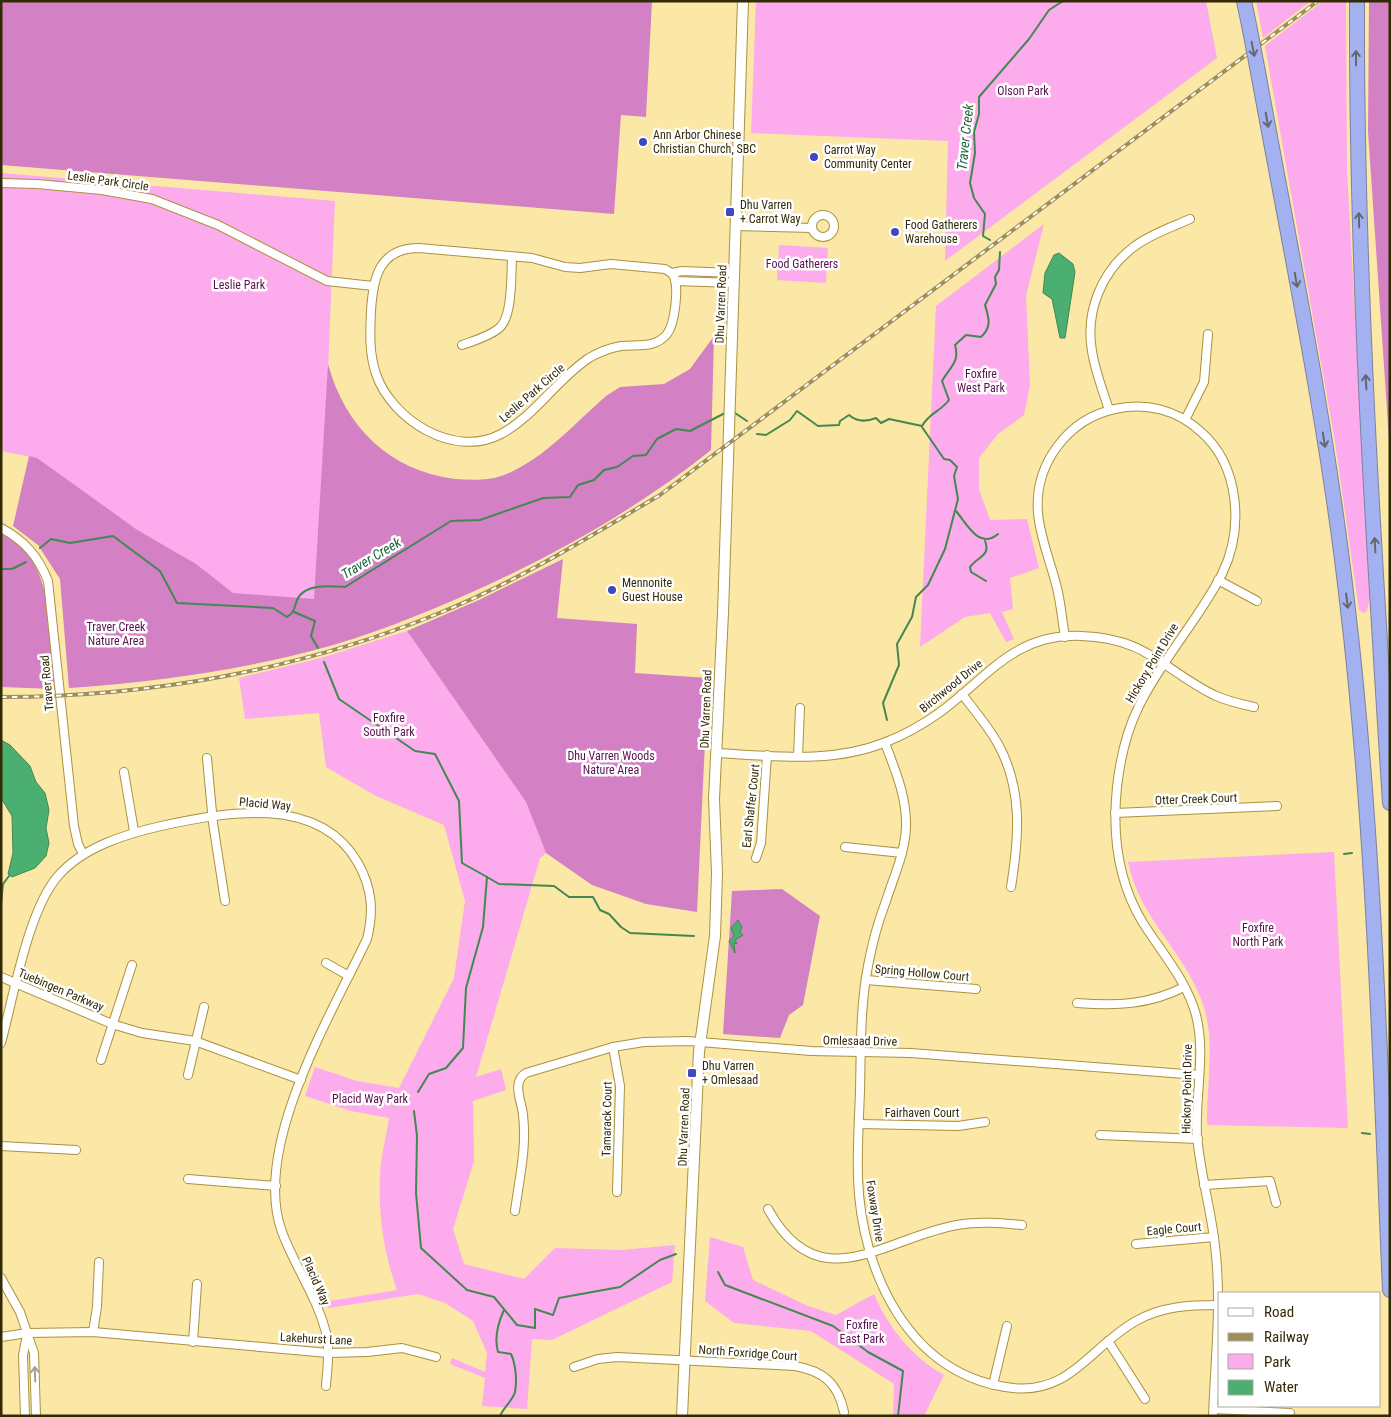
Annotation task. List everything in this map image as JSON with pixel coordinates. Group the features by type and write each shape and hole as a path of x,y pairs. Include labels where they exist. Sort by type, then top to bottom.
{"highway":[{"path":"1244,1 1322,428 1347,600 1369,866 1390,1290"},
{"path":"1357,1 1356,117 1360,283 1390,803"}],"main road":[{"name":"Dhu Varren Road","path":"682,1416 701,1042 715,936 717,873 714,799 743,1"}],"street":[{"name":"Leslie Park Circle","path":"1,183 102,190 157,200 218,225 327,281 373,286"},
{"path":"1109,410 1091,342 1091,317 1097,294 1111,269 1130,250 1145,240 1190,218"},
{"path":"735,226 812,228"},
{"name":"Leslie Park Circle","path":"674,277 672,324 661,339 650,344 621,346 600,352 583,363 505,432 492,438 468,441 450,440 433,433 402,414 387,398 376,376 371,358 373,286 377,273 388,258 409,249 532,258 565,267 580,268 611,264 664,269 674,277 697,280 734,278"},
{"path":"462,346 494,332 504,322 508,312 512,257"},
{"path":"697,280 698,271"},
{"name":"Leslie Park Circle","path":"674,277 698,271 734,278"},
{"path":"1186,418 1204,382 1208,334"},
{"name":"Hickory Point Drive","path":"1064,636 1058,590 1039,522 1037,499 1040,484 1050,457 1065,436 1088,419 1109,410 1131,406 1148,406 1186,418 1207,436 1217,448 1225,463 1232,484 1235,508 1233,535 1227,561 1218,580 1164,662 1138,708 1126,739 1119,772 1115,814 1118,859 1129,895 1142,921 1184,986 1198,1027 1200,1045 1198,1139 1214,1237 1218,1292"},
{"name":"Traver Road","path":"1,528 27,544 43,568 48,581 74,826 78,844 83,854"},
{"path":"1218,580 1257,602"},
{"name":"Birchwood Drive","path":"717,753 798,756 838,755 885,743 917,727 962,694 1006,657 1031,645 1064,636 1091,636 1137,647 1164,662 1215,696 1254,708"},
{"path":"962,694 998,744 1012,781 1018,827 1011,887"},
{"path":"798,756 800,708"},
{"name":"Foxway Drive","path":"885,743 904,802 906,827 902,853 875,933 866,980 861,1053 858,1178 861,1208 871,1253 885,1293 899,1318 914,1337 949,1365 975,1379 994,1385 1027,1388 1051,1384 1076,1370 1130,1324 1158,1311 1186,1306 1218,1305"},
{"name":"Earl Shaffer Court","path":"756,858 761,844 767,755"},
{"path":"207,758 212,815 225,901"},
{"path":"124,772 134,831"},
{"name":"Otter Creek Court","path":"1115,814 1277,806"},
{"name":"Placid Way","path":"1,1043 15,982 35,922 49,889 57,876 83,854 134,831 212,815 258,812 286,815 325,830 351,851 371,892 372,921 367,939 301,1080 280,1142 276,1186 276,1211 282,1232 324,1327 328,1353 326,1386"},
{"path":"844,847 902,853"},
{"path":"326,963 349,976"},
{"name":"Tuebingen Parkway","path":"100,1060 132,965"},
{"name":"Tuebingen Parkway","path":"1,977 112,1024 142,1033 195,1041 301,1080"},
{"name":"Spring Hollow Court","path":"866,980 976,989"},
{"path":"1077,1003 1132,1004 1166,996 1184,986"},
{"path":"188,1075 204,1007"},
{"name":"Omlesaad Drive","path":"514,1211 524,1142 524,1117 518,1083 520,1077 526,1073 613,1047 644,1042 701,1042 810,1051 911,1053 1198,1075"},
{"name":"Tamarack Court","path":"613,1047 620,1086 617,1192"},
{"name":"Fairhaven Court","path":"859,1124 958,1126 985,1122"},
{"path":"1100,1134 1198,1139"},
{"path":"1,1146 76,1150"},
{"path":"188,1179 276,1186"},
{"path":"1204,1185 1270,1181 1276,1203"},
{"path":"768,1209 789,1239 800,1248 813,1255 836,1260 871,1253 957,1225 980,1223 1022,1225"},
{"name":"Eagle Court","path":"1136,1244 1214,1237"},
{"path":"93,1332 97,1307 99,1262"},
{"path":"1,1278 20,1312 34,1353 36,1416"},
{"path":"193,1342 198,1284"},
{"path":"994,1385 1007,1326"},
{"name":"Hickory Point Drive","path":"1214,1413 1218,1327"},
{"name":"Lakehurst Lane","path":"1,1337 27,1333 93,1332 328,1353 367,1352 402,1348 436,1357"},
{"path":"25,1416 23,1355 27,1333"},
{"path":"1108,1341 1145,1399"},
{"name":"North Foxridge Court","path":"574,1367 610,1357 782,1365 805,1368 817,1373 834,1386 839,1394 844,1412"},
{"path":"1214,1413 1290,1413"}],"green space":[{"path":"1,1 652,1 646,117 621,115 614,214 1,165"},
{"name":"Olson Park","path":"756,1 1206,1 1217,58 945,261 948,141 751,133"},
{"path":"1256,1 1311,1 1263,38"},
{"path":"1323,1 1346,1 1347,169 1370,597 1367,611 1364,613 1359,610 1335,442 1265,46"},
{"path":"1369,1 1390,1 1390,454 1368,131"},
{"name":"Leslie Park","path":"1,173 335,201 325,442 400,623 317,648 236,666 154,679 69,688 68,678 232,592 179,554 136,529 72,485 37,458 1,451"},
{"name":"Foxfire West Park","path":"1044,224 1026,296 1030,385 1024,415 998,434 979,458 979,489 990,520 1027,519 1039,568 1010,578 1013,609 1002,612 1014,639 1006,642 990,613 965,617 920,647 936,306"},
{"name":"Food Gatherers","path":"779,245 828,248 826,283 777,280"},
{"name":"Traver Creek Nature Area","path":"714,336 711,450 646,497 578,539 470,593 394,625 340,643 263,662 199,674 69,688 60,579 38,545 13,526 29,456 37,458 136,529 196,564 233,593 314,599 328,364 336,387 346,407 359,426 391,456 410,467 432,474 455,479 480,480 504,475 532,460 558,440 606,396 620,387 664,384 690,369"},
{"path":"1,533 19,544 32,559 41,579 47,600 55,689 1,687"},
{"name":"Dhu Varren Woods Nature Area","path":"563,559 557,618 637,624 635,673 708,678 697,912 646,904 592,885 546,853 526,802 407,631 479,600"},
{"path":"407,631 526,802 546,853 540,858 476,1077 501,1069 506,1090 473,1101 474,1161 453,1229 464,1264 524,1279 555,1248 621,1250 675,1245 672,1282 552,1340 532,1339 527,1409 482,1406 485,1378 450,1364 452,1358 485,1372 487,1353 473,1321 445,1303 418,1294 329,1308 324,1302 397,1290 385,1248 380,1204 382,1154 389,1118 351,1111 305,1096 315,1067 357,1081 399,1088 454,978 465,901 444,825 376,796 326,767 319,713 245,719 239,678 321,658"},
{"name":"Foxfire North Park","path":"1334,852 1348,1128 1207,1125 1210,1046 1206,1014 1193,981 1141,900 1128,862"},
{"path":"782,889 820,916 803,1005 789,1015 780,1038 723,1034 732,891"},
{"name":"Foxfire East Park","path":"710,1237 743,1247 753,1280 808,1306 836,1315 874,1294 886,1318 902,1340 932,1368 944,1375 924,1416 893,1416 894,1384 811,1331 734,1323 705,1301"}],"water":[{"path":"1059,253 1073,264 1075,272 1065,338 1060,338 1052,299 1043,293 1045,273 1054,255"},
{"path":"1,740 10,745 30,766 36,782 45,793 49,810 46,828 49,843 46,856 35,868 12,877 8,874 13,853 12,816 1,798"},
{"path":"738,920 742,927 740,932 743,935 735,940 737,944 734,943 735,953 729,941 734,936 731,928"}],"waterway":[{"name":"Traver Creek","path":"990,240 983,236 985,214 974,198 970,183 975,153 974,132 979,114 979,97 1029,39 1049,10 1063,1"},
{"name":"Traver Creek","path":"757,434 766,435 790,420 797,411 818,426 839,425 840,421 849,415 862,421 876,418 881,423 889,419 922,426 928,418 949,400 942,381 955,360 955,345 966,335 981,337 987,330 988,318 985,305 996,284 995,277 999,270 1000,252"},
{"name":"Traver Creek","path":"40,548 51,539 70,543 113,536 160,571 177,603 273,608 287,617 293,612 297,600 305,591 318,587 345,587 451,521 480,520 543,498 570,497 578,485 594,480 604,470 617,467 633,456 646,455 657,439 676,429 690,431 725,413"},
{"name":"Traver Creek","path":"735,413 747,421"},
{"path":"887,720 883,703 899,665 897,644 912,617 916,597 928,585 945,549 958,499 954,476 957,467 950,460 944,459 922,427"},
{"path":"956,511 969,528 979,537 985,539 998,534"},
{"path":"985,541 985,553 970,567 971,572 986,581"},
{"name":"Traver Creek","path":"1,569 12,569 26,562"},
{"path":"294,612 315,621 311,636 318,648"},
{"path":"324,662 339,699 415,751 435,754 459,801 462,863 487,877 483,927 466,988 463,1048 446,1068 429,1074 418,1092"},
{"path":"1344,854 1352,853"},
{"path":"1,904 3,884 9,876"},
{"path":"487,877 499,884 554,886 569,897 593,897 600,910 609,914 621,927 630,933 694,936"},
{"path":"414,1111 417,1136 416,1193 421,1248 467,1290 494,1297 517,1325 535,1328 535,1309 553,1315 559,1298 620,1287 660,1260 676,1254"},
{"path":"1362,1133 1370,1134"},
{"path":"718,1272 725,1285 833,1326 868,1352 903,1371 898,1416"},
{"path":"500,1416 514,1395 516,1383 513,1358 511,1354 498,1352 496,1341 497,1331 504,1310"}],"railway":[{"path":"1,697 57,696 168,686 277,665 385,634 466,602 523,574 660,495 1318,1"}],"place":[{"name":"Ann Arbor Chinese Christian Church, SBC","path":"643,142"},
{"name":"Carrot Way Community Center","path":"814,157"},
{"name":"Dhu Varren + Carrot Way","path":"730,212"},
{"name":"Food Gatherers Warehouse","path":"895,232"},
{"name":"Mennonite Guest House","path":"612,590"},
{"name":"Dhu Varren + Omlesaad","path":"692,1073"}],"park label":[{"name":"Foxfire South Park","path":"389,725"},
{"name":"Placid Way Park","path":"370,1099"}]}
